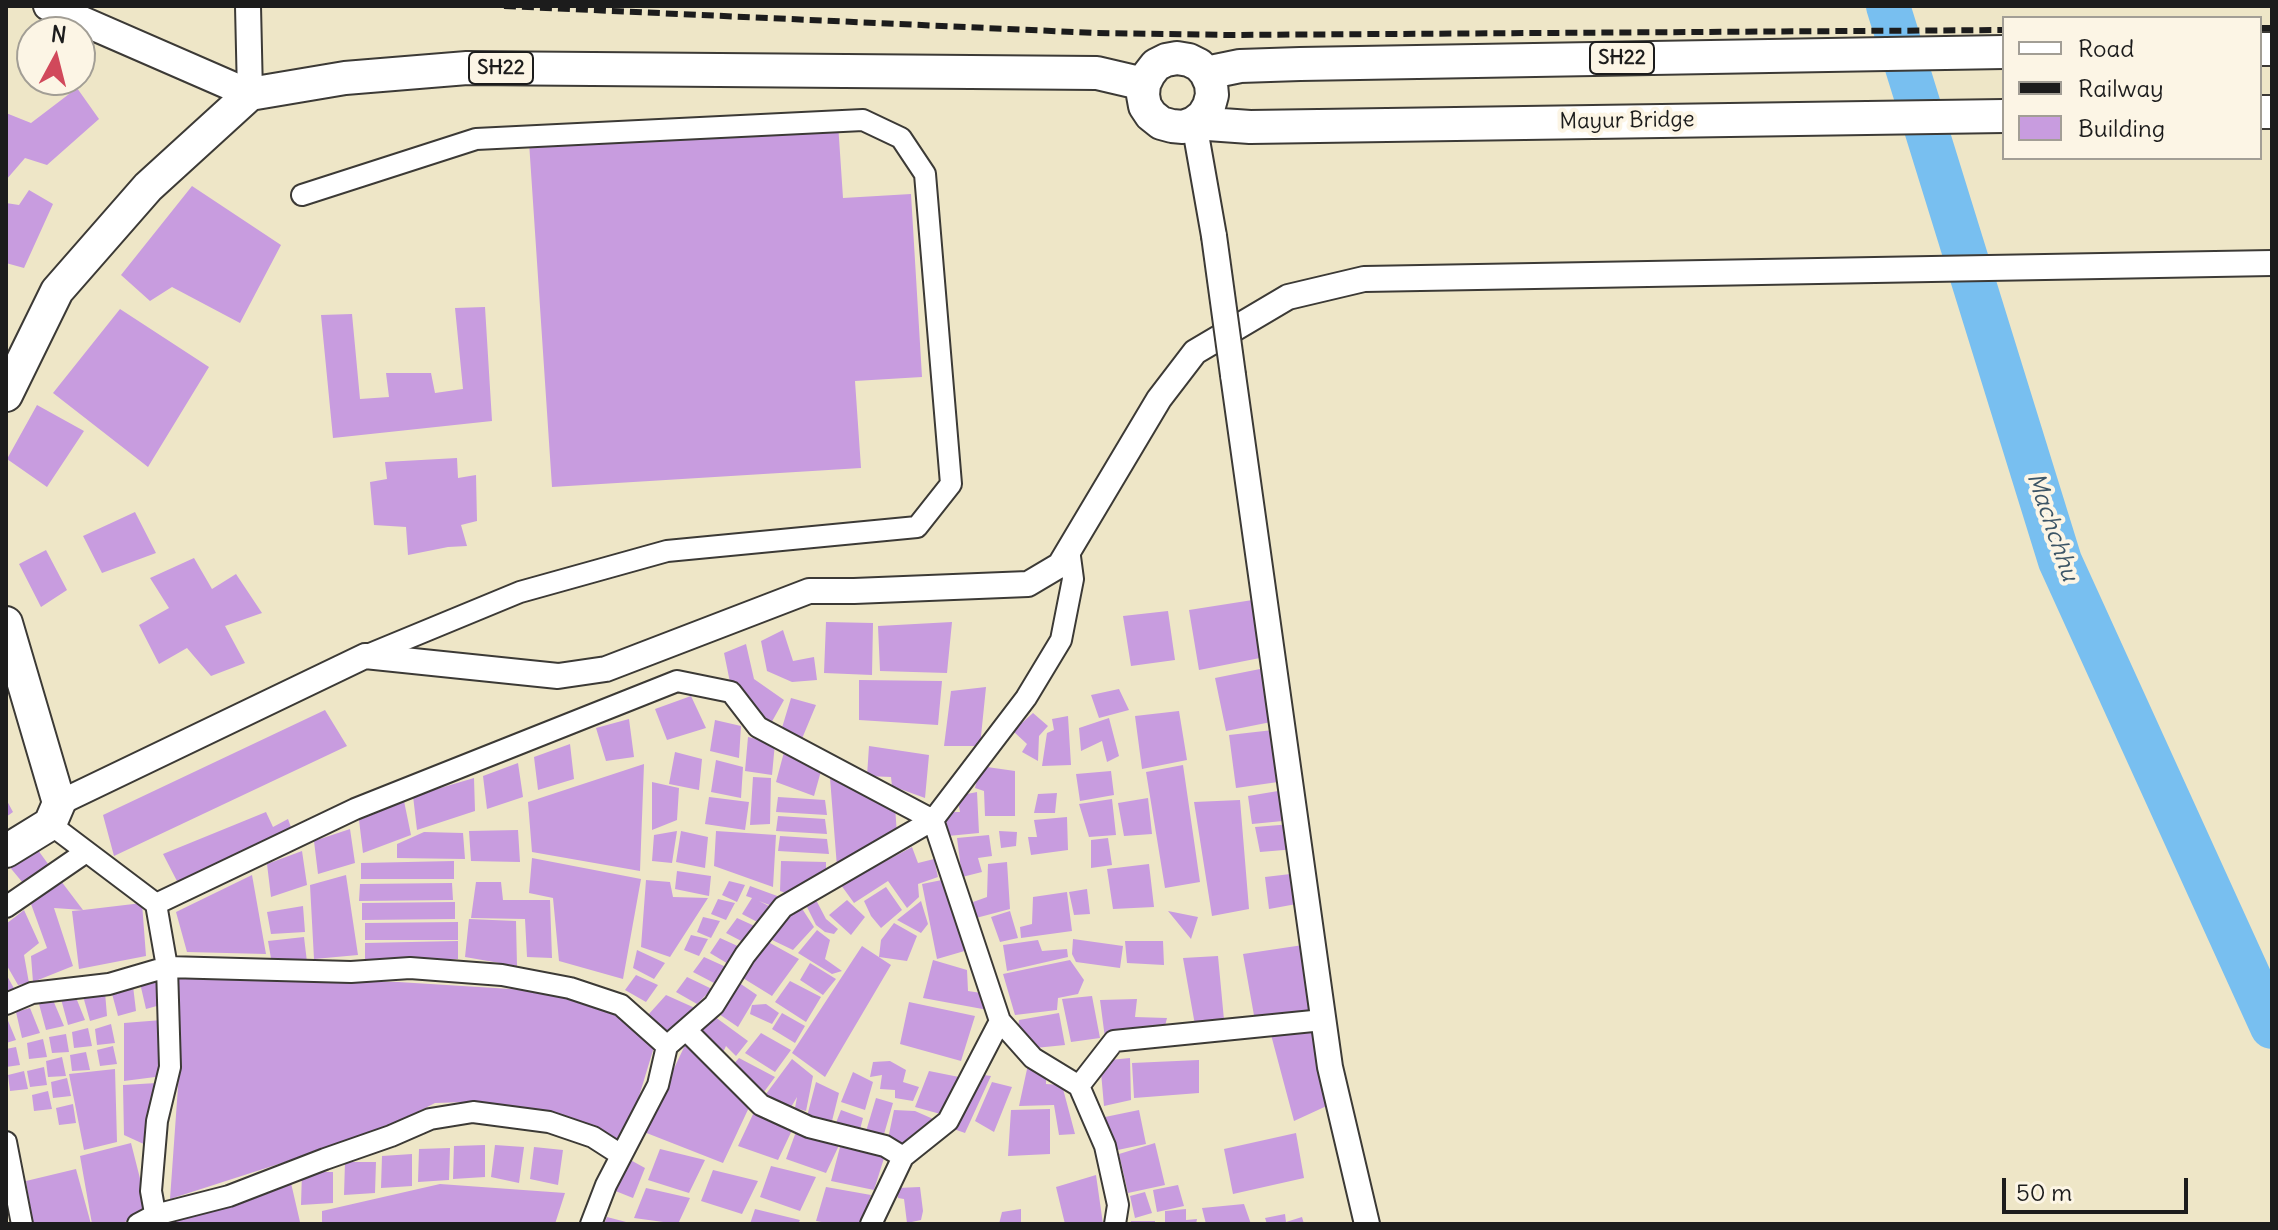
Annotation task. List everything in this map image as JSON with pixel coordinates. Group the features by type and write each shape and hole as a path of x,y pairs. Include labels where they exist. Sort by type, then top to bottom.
{"main road":[{"path":"6,395 57,291 148,187 250,94 48,6"},
{"name":"SH22","path":"1206,73 1240,66 2002,52"},
{"path":"1177,58 1199,65 1211,84 1212,95 1203,116 1194,123 1183,127 1172,126 1161,123 1151,115 1145,106 1144,84 1156,65 1177,58"},
{"name":"SH22","path":"250,94 345,78 467,68 1097,73 1144,84"},
{"name":"Mayur Bridge","path":"1194,123 1250,127 2002,116"},
{"path":"6,623 12,667 54,813 6,851"}],"street":[{"path":"248,6 250,94"},
{"path":"302,195 476,139 863,120 901,138 925,174 951,484 917,527 667,551 520,592 365,656 54,813 86,852 156,904 167,967 170,1067 157,1121 150,1221 229,1196 430,1119 473,1112 549,1122 593,1137 621,1155"},
{"path":"1194,123 1214,236 1330,1067 1367,1224"},
{"path":"365,656 558,676 606,669 809,591 1028,584 1060,565 1159,399 1195,352 1288,297 1364,279 2272,263"},
{"path":"591,1224 606,1185 658,1085 667,1046 714,1005 745,955 783,907 933,820 1026,698 1061,640 1073,579 1069,549"},
{"path":"156,904 355,809 677,681 731,692 758,727 933,820 1000,1021 1033,1058 1079,1086 1105,1146 1118,1205 1115,1224"},
{"path":"6,907 86,852"},
{"path":"6,1004 32,993 109,984 167,967 351,972 410,968 502,975 570,988 621,1005 667,1046"},
{"path":"1079,1086 1114,1041 1323,1020"},
{"path":"871,1224 903,1157 948,1121 1000,1021"},
{"path":"686,1030 761,1105 809,1127 885,1146 903,1157"},
{"path":"6,1142 22,1224"}],"building":[{"path":"66,96 83,96 99,119 47,165 25,158 6,180 6,113 31,123"},
{"path":"838,123 843,198 911,194 922,377 855,381 861,468 552,487 529,142"},
{"path":"192,186 281,245 240,323 172,287 150,301 121,275"},
{"path":"29,190 53,204 24,268 6,263 6,203 19,205"},
{"path":"485,307 492,421 333,438 321,315 352,314 360,399 389,397 386,373 431,373 435,393 463,389 455,308"},
{"path":"120,309 209,367 148,467 53,393"},
{"path":"37,405 84,431 47,487 7,459"},
{"path":"457,458 458,478 476,475 477,521 461,525 467,546 408,555 406,527 374,525 370,482 387,479 385,462"},
{"path":"135,512 156,553 102,573 83,536"},
{"path":"46,550 67,590 41,607 19,564"},
{"path":"194,558 212,589 236,574 262,613 225,626 245,663 211,676 187,648 159,664 139,625 169,608 150,578"},
{"path":"1259,599 1265,657 1199,670 1189,610"},
{"path":"1168,611 1175,660 1131,666 1123,616"},
{"path":"826,622 873,623 872,675 824,673"},
{"path":"952,622 947,673 880,671 878,626"},
{"path":"783,630 793,661 814,657 817,680 792,682 767,671 761,641"},
{"path":"746,644 754,679 784,700 770,725 731,687 724,653"},
{"path":"1265,668 1271,722 1226,731 1215,678"},
{"path":"859,680 942,681 938,725 859,720"},
{"path":"986,687 980,746 944,746 951,691"},
{"path":"1119,689 1129,710 1099,718 1091,695"},
{"path":"691,696 706,728 667,740 655,709"},
{"path":"791,698 816,705 801,741 781,731"},
{"path":"325,710 347,746 114,856 103,815"},
{"path":"1179,711 1187,760 1142,769 1135,716"},
{"path":"1033,713 1048,726 1039,736 1038,761 1022,752 1027,744 1013,731"},
{"path":"1068,716 1071,765 1042,766 1047,733 1054,730 1052,719"},
{"path":"1109,718 1119,756 1107,762 1102,741 1081,751 1079,728"},
{"path":"629,719 634,757 606,761 596,728"},
{"path":"715,720 741,726 739,758 710,751"},
{"path":"1273,730 1285,781 1236,788 1229,735"},
{"path":"748,737 775,743 772,775 745,771"},
{"path":"570,744 574,779 538,790 534,757"},
{"path":"869,746 929,755 925,798 892,786 891,777 867,776"},
{"path":"675,752 702,759 699,790 669,784"},
{"path":"784,752 821,771 814,796 776,782"},
{"path":"716,760 743,767 741,798 711,792"},
{"path":"518,763 523,797 487,809 483,776"},
{"path":"644,764 640,871 532,852 528,802"},
{"path":"1183,765 1200,882 1165,888 1146,772"},
{"path":"980,766 1015,771 1015,816 985,816 984,791 975,788"},
{"path":"1111,771 1114,795 1080,801 1076,774"},
{"path":"753,777 771,778 770,824 750,825"},
{"path":"474,778 475,811 417,830 413,796"},
{"path":"830,778 895,806 897,835 837,867"},
{"path":"652,782 679,788 677,820 652,830"},
{"path":"1284,790 1293,820 1252,824 1248,796"},
{"path":"977,792 979,833 948,836 945,812 960,812 957,796"},
{"path":"1057,793 1055,813 1034,813 1038,794"},
{"path":"709,797 749,802 745,830 705,824"},
{"path":"778,797 825,800 827,815 776,812"},
{"path":"1148,798 1152,834 1124,836 1118,803"},
{"path":"6,799 13,812 6,817"},
{"path":"1112,799 1116,835 1089,837 1079,804"},
{"path":"1240,800 1249,909 1212,916 1194,802"},
{"path":"404,801 411,835 363,853 359,820"},
{"path":"266,812 273,827 288,819 293,833 178,883 163,854"},
{"path":"778,816 825,819 827,834 776,831"},
{"path":"1067,817 1068,850 1031,855 1028,837 1037,837 1034,820"},
{"path":"1292,824 1296,849 1260,852 1255,827"},
{"path":"350,829 355,863 318,874 314,841"},
{"path":"518,830 520,862 471,861 469,831"},
{"path":"677,831 672,863 652,861 654,835"},
{"path":"681,831 708,837 705,868 676,862"},
{"path":"716,831 776,835 773,887 714,866"},
{"path":"999,831 1017,832 1016,846 1001,848"},
{"path":"424,832 463,833 465,859 397,858 397,844"},
{"path":"989,835 992,856 978,858 982,872 962,877 957,838"},
{"path":"780,836 827,839 829,854 778,851"},
{"path":"1108,838 1112,865 1091,868 1091,840"},
{"path":"35,846 51,868 23,883 8,865"},
{"path":"912,847 918,863 934,859 938,877 918,884 919,897 907,908 888,881 854,903 841,885"},
{"path":"302,851 307,885 271,897 267,864"},
{"path":"532,858 641,879 623,979 559,961 553,898 529,893"},
{"path":"454,861 454,879 361,879 361,863"},
{"path":"781,861 826,862 826,874 794,896 780,891"},
{"path":"1007,862 1010,909 976,918 973,902 987,897 988,864"},
{"path":"1149,864 1154,907 1113,909 1107,869"},
{"path":"677,871 711,876 709,896 675,889"},
{"path":"1299,873 1302,903 1269,909 1265,877"},
{"path":"252,875 266,954 187,952 176,912"},
{"path":"346,875 358,955 314,959 310,885"},
{"path":"947,879 968,950 937,959 922,884"},
{"path":"646,880 670,882 673,897 708,898 670,957 641,947"},
{"path":"61,881 83,910 54,908 73,966 33,982 31,956 47,948 31,904"},
{"path":"729,881 745,885 737,902 722,895"},
{"path":"476,882 501,882 503,900 550,900 552,958 527,957 525,919 471,918"},
{"path":"452,883 453,900 359,901 360,884"},
{"path":"750,886 780,897 777,908 759,901 775,909 763,925 742,914 752,898 746,896"},
{"path":"886,887 902,910 881,928 864,901"},
{"path":"1087,889 1090,914 1074,915 1069,892"},
{"path":"1067,892 1072,931 1021,938 1020,927 1032,924 1033,897"},
{"path":"814,896 826,919 838,929 834,934 816,925 806,905"},
{"path":"718,899 735,903 726,920 711,914"},
{"path":"847,900 865,917 851,935 829,915"},
{"path":"921,901 928,924 921,933 897,920"},
{"path":"455,902 455,919 362,920 362,903"},
{"path":"142,903 146,956 79,969 72,911"},
{"path":"303,906 305,932 271,934 267,912"},
{"path":"801,907 814,927 793,950 768,938 782,918"},
{"path":"24,910 39,943 24,955 29,983 18,985 6,964 6,924"},
{"path":"1010,911 1018,938 1000,942 991,917"},
{"path":"1168,911 1198,917 1191,939"},
{"path":"703,917 720,921 711,938 697,932"},
{"path":"737,918 759,928 747,944 726,933"},
{"path":"469,919 516,921 517,966 465,957"},
{"path":"458,922 458,940 365,940 365,923"},
{"path":"894,923 917,936 907,961 879,957 881,940"},
{"path":"817,930 830,940 825,959 842,971 832,974 798,953"},
{"path":"691,935 708,939 699,956 684,950"},
{"path":"304,937 307,962 272,964 268,941"},
{"path":"720,938 742,948 730,965 710,953"},
{"path":"761,938 799,959 772,996 738,975"},
{"path":"1073,939 1123,946 1120,968 1076,962 1072,954"},
{"path":"1038,940 1042,951 1067,949 1068,957 1007,971 1003,945"},
{"path":"458,941 458,959 365,959 365,943"},
{"path":"1125,941 1163,941 1164,965 1127,963"},
{"path":"1303,945 1319,1011 1255,1021 1243,954"},
{"path":"862,946 891,965 825,1077 792,1053"},
{"path":"637,950 665,963 654,979 633,968"},
{"path":"1218,956 1224,1020 1195,1025 1183,958"},
{"path":"704,957 726,967 714,983 693,972"},
{"path":"933,960 967,970 968,991 988,994 988,1010 923,998"},
{"path":"1070,960 1084,980 1078,994 1058,998 1057,1010 1015,1015 1003,974"},
{"path":"810,963 836,979 823,995 800,980"},
{"path":"6,974 16,992 6,996"},
{"path":"636,975 658,985 646,1002 625,990"},
{"path":"179,976 398,982 559,992 624,1017 654,1047 637,1103 618,1141 551,1111 467,1102 435,1103 378,1132 170,1199 179,1073 176,1021"},
{"path":"687,977 712,989 697,1004 676,992"},
{"path":"162,979 164,1004 146,1009 140,983"},
{"path":"735,980 757,995 738,1027 713,1010"},
{"path":"790,981 821,997 806,1022 775,1002"},
{"path":"133,986 136,1011 118,1016 111,990"},
{"path":"105,992 107,1016 90,1021 83,996"},
{"path":"75,995 85,1020 68,1025 61,999"},
{"path":"666,995 695,1008 668,1038 648,1015"},
{"path":"1092,996 1100,1038 1071,1042 1062,999"},
{"path":"1137,999 1135,1017 1167,1018 1164,1030 1105,1038 1100,1000"},
{"path":"53,1000 64,1026 46,1030 39,1004"},
{"path":"909,1002 975,1016 961,1061 900,1044"},
{"path":"766,1004 779,1013 772,1024 750,1014 752,1005"},
{"path":"30,1008 40,1033 22,1038 16,1012"},
{"path":"782,1013 805,1026 795,1043 772,1029"},
{"path":"1059,1013 1065,1045 1035,1048 1018,1029 1019,1020"},
{"path":"711,1014 748,1041 736,1056 726,1046 719,1061 695,1034"},
{"path":"6,1016 16,1040 6,1043"},
{"path":"162,1020 163,1076 124,1081 124,1023"},
{"path":"111,1024 115,1043 97,1045 95,1029"},
{"path":"1320,1025 1331,1104 1294,1121 1270,1031"},
{"path":"88,1028 92,1046 74,1048 72,1032"},
{"path":"761,1033 791,1050 775,1072 745,1053"},
{"path":"66,1034 69,1052 52,1053 49,1037"},
{"path":"43,1039 47,1057 29,1059 27,1043"},
{"path":"686,1043 752,1101 723,1163 644,1132"},
{"path":"113,1046 117,1064 100,1066 97,1050"},
{"path":"16,1047 20,1065 6,1067 6,1049"},
{"path":"86,1052 90,1070 72,1071 70,1055"},
{"path":"62,1057 66,1076 48,1077 46,1061"},
{"path":"739,1058 775,1077 758,1100 730,1068"},
{"path":"1130,1058 1131,1100 1104,1106 1100,1061"},
{"path":"792,1059 813,1076 806,1111 795,1108 797,1097 787,1114 763,1098"},
{"path":"1029,1060 1046,1070 1046,1084 1062,1085 1075,1134 1059,1135 1054,1105 1019,1106"},
{"path":"1199,1060 1199,1093 1134,1098 1132,1063"},
{"path":"890,1061 906,1070 903,1082 919,1087 913,1101 895,1098 895,1090 880,1089 882,1075 870,1077 873,1062"},
{"path":"44,1067 47,1085 30,1087 27,1071"},
{"path":"115,1069 117,1142 84,1150 69,1074"},
{"path":"24,1071 28,1089 10,1091 8,1075"},
{"path":"929,1071 959,1077 944,1115 915,1107"},
{"path":"853,1072 873,1082 865,1110 841,1102"},
{"path":"977,1074 991,1076 965,1133 951,1128"},
{"path":"67,1078 71,1096 53,1098 51,1082"},
{"path":"816,1082 839,1093 830,1129 806,1120"},
{"path":"992,1082 1012,1087 994,1132 975,1121"},
{"path":"157,1083 148,1146 124,1135 123,1085"},
{"path":"48,1091 52,1109 34,1111 32,1095"},
{"path":"876,1098 893,1103 882,1141 864,1138"},
{"path":"73,1104 76,1123 59,1125 56,1108"},
{"path":"1050,1109 1050,1154 1008,1156 1011,1110"},
{"path":"755,1110 794,1126 778,1160 738,1146"},
{"path":"841,1110 863,1118 858,1137 834,1128"},
{"path":"894,1110 915,1111 940,1122 901,1150 888,1139"},
{"path":"1139,1110 1146,1144 1113,1151 1105,1117"},
{"path":"797,1129 842,1139 826,1173 786,1159"},
{"path":"1296,1133 1304,1178 1233,1194 1224,1149"},
{"path":"131,1143 148,1210 121,1224 92,1224 80,1156"},
{"path":"1155,1143 1165,1185 1128,1193 1119,1154"},
{"path":"485,1145 485,1177 453,1179 454,1146"},
{"path":"495,1145 524,1147 519,1183 491,1177"},
{"path":"534,1147 563,1150 558,1185 530,1179"},
{"path":"840,1147 885,1155 874,1190 831,1181"},
{"path":"450,1148 449,1180 418,1182 419,1149"},
{"path":"660,1149 705,1160 689,1193 648,1180"},
{"path":"412,1154 412,1186 381,1188 382,1156"},
{"path":"625,1157 645,1168 633,1198 608,1188"},
{"path":"345,1162 376,1162 375,1193 344,1195"},
{"path":"771,1166 816,1177 800,1211 760,1197"},
{"path":"76,1169 91,1224 33,1224 26,1181"},
{"path":"713,1170 758,1181 742,1214 701,1201"},
{"path":"302,1172 333,1172 333,1203 301,1205"},
{"path":"1096,1175 1103,1224 1065,1224 1056,1187"},
{"path":"291,1183 300,1222 170,1224 169,1216"},
{"path":"440,1184 565,1193 555,1224 322,1224 322,1211"},
{"path":"1178,1185 1184,1206 1157,1212 1153,1190"},
{"path":"826,1187 871,1195 861,1224 816,1221"},
{"path":"920,1187 921,1220 907,1223 904,1199 898,1198 897,1188"},
{"path":"646,1188 690,1198 678,1224 634,1218"},
{"path":"1145,1192 1152,1213 1135,1218 1130,1196"},
{"path":"1244,1204 1251,1224 1206,1224 1202,1208"},
{"path":"755,1209 800,1220 798,1224 750,1224"},
{"path":"1021,1209 1021,1224 999,1224 1002,1212"},
{"path":"1186,1209 1186,1220 1197,1219 1196,1224 1165,1224 1165,1211"},
{"path":"1285,1214 1286,1222 1302,1217 1304,1224 1267,1224 1265,1218"},
{"path":"607,1217 630,1223 630,1224 604,1224"},
{"path":"1131,1221 1155,1221 1155,1224 1130,1224"}],"waterway":[{"name":"Machchhu","path":"1888,6 2060,561 2272,1027"}],"railway":[{"path":"504,6 1096,33 1231,35 2002,30"},
{"path":"2262,28 2272,28"}]}
